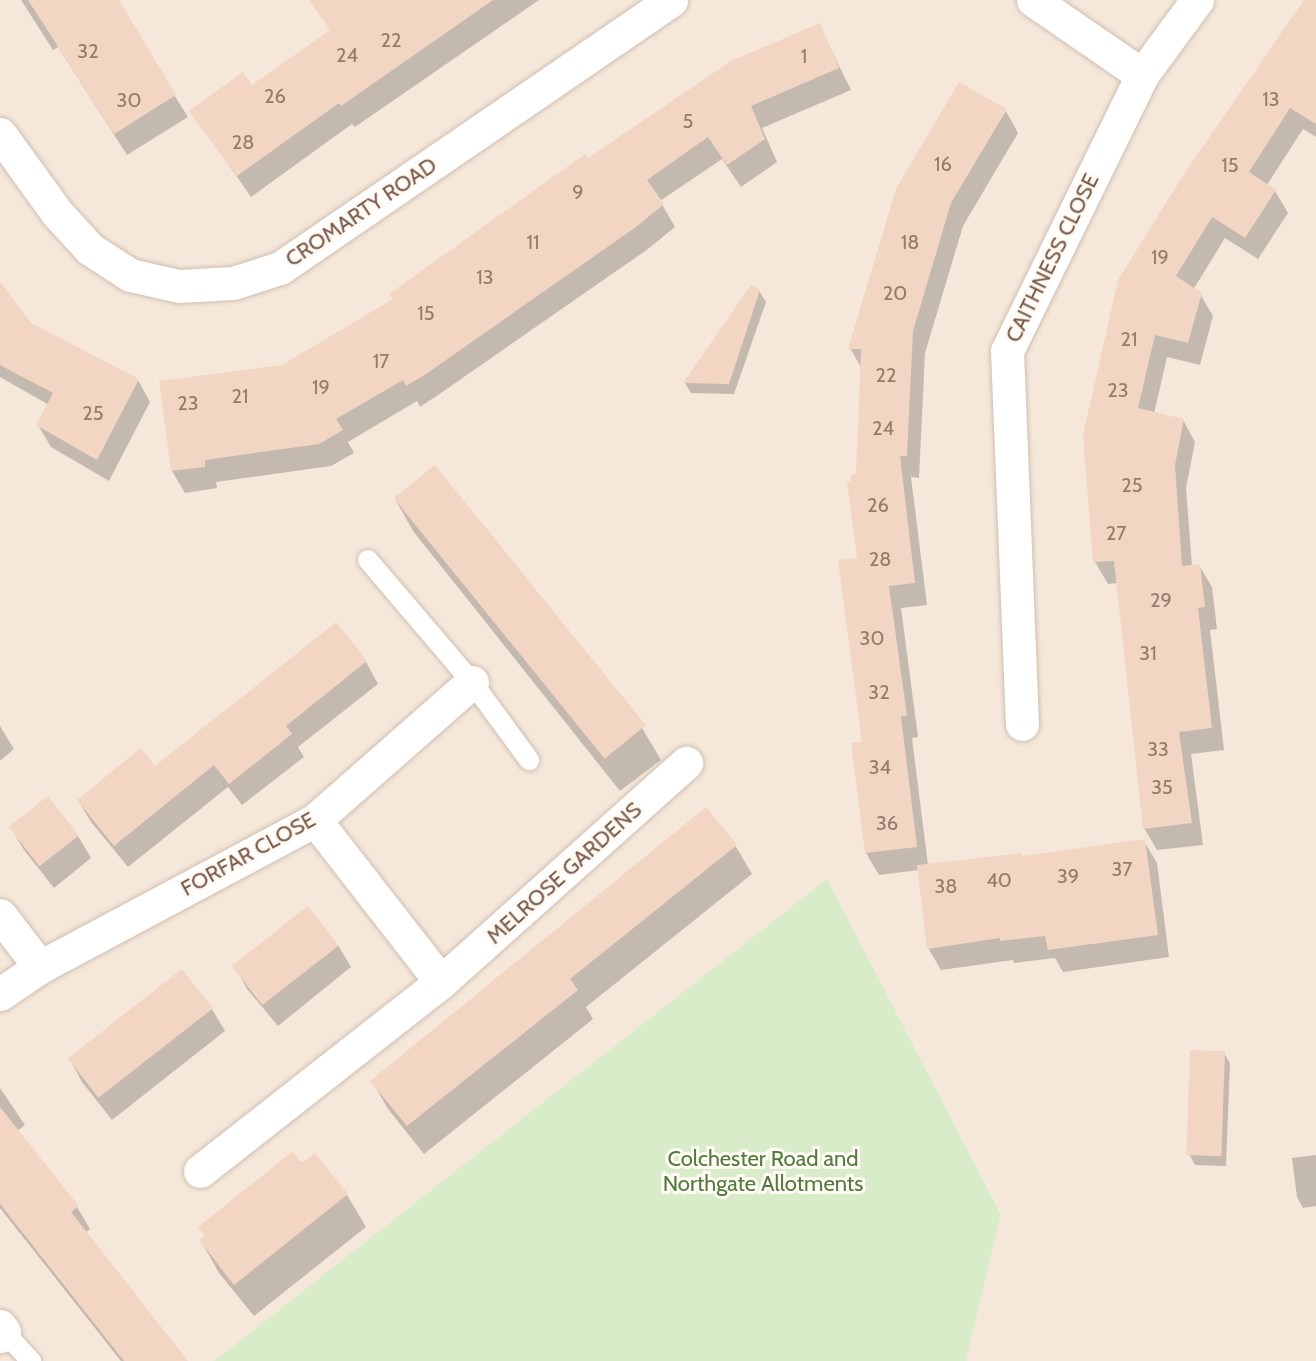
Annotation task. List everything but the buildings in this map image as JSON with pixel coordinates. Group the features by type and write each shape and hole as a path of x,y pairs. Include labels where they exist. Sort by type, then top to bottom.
{"street":[{"name":"CROMARTY ROAD","path":"0,134 57,213 90,249 130,275 179,286 233,283 280,268 671,0"},
{"path":"1033,0 1142,75"},
{"name":"CAITHNESS CLOSE","path":"1022,724 1007,351 1142,75 1197,0"},
{"name":"FORFAR CLOSE","path":"0,994 40,967 315,820 472,682"},
{"name":"MELROSE GARDENS","path":"200,1171 441,982 686,763"},
{"path":"315,820 441,982"},
{"path":"0,915 40,967"}],"lane":[{"path":"368,560 472,682 529,760"},
{"path":"1,1331 31,1361"}],"shaded area":[{"path":"0,0 1316,0 1316,1361 966,1361 1001,1213 827,880 214,1361 0,1361"}],"green space":[{"name":"Colchester Road and Northgate Allotments","path":"827,879 1001,1214 966,1361 214,1361"}]}
